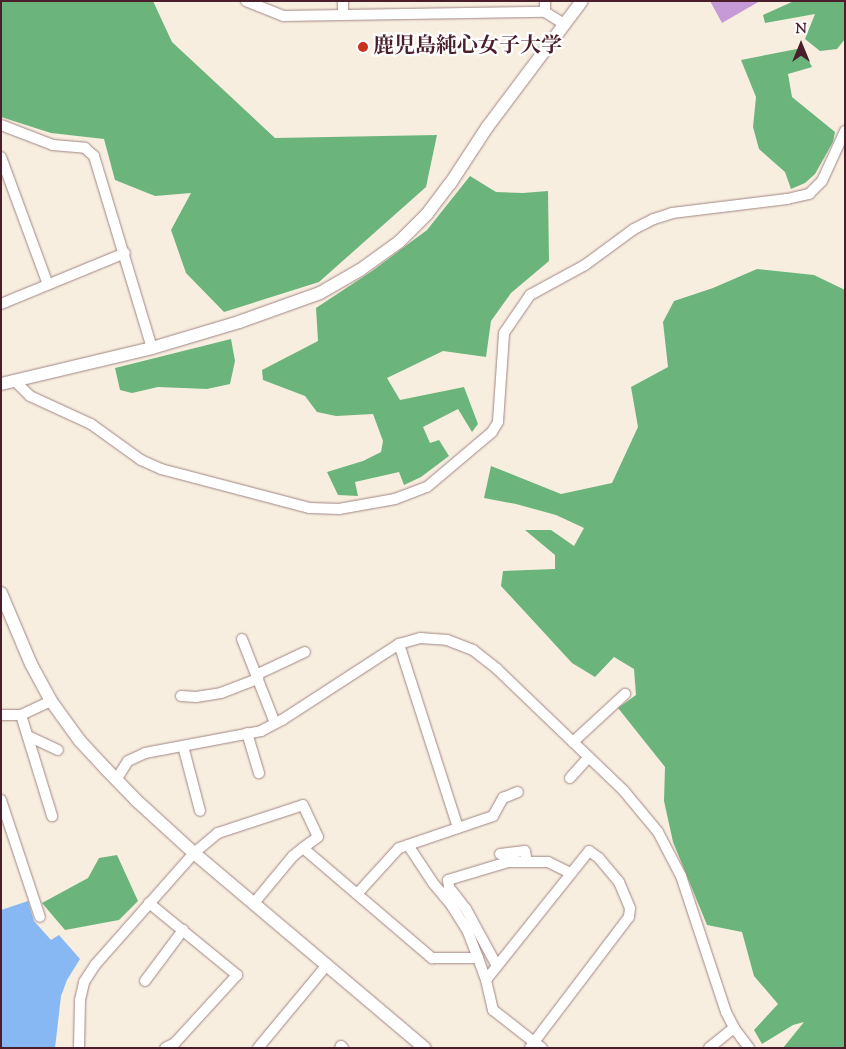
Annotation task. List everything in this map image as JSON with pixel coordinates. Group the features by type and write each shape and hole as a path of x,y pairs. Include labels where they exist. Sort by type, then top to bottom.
{"street":[{"path":"246,1 283,16 545,6 564,24"},
{"path":"343,1 343,15"},
{"path":"1,384 152,348 239,322 320,293 399,242 427,214 450,184 488,126 582,1"},
{"path":"1,125 53,145 86,148 94,156 125,253 152,348"},
{"path":"14,380 30,396 91,424 141,460 161,469 310,508 339,509 395,499 427,487 492,432 498,422 504,333 530,295 585,265 634,229 654,219 672,213 787,199 809,194 822,181 845,132"},
{"path":"1,157 48,285"},
{"path":"1,304 125,253"},
{"path":"1,593 31,664 51,701 80,741 116,780 194,853 425,1048"},
{"path":"116,780 128,761 145,753 261,731 275,724 399,644 420,638 447,640 473,650 496,669 624,791 658,832 681,876 734,1028 748,1048"},
{"path":"242,640 275,724"},
{"path":"399,644 458,828"},
{"path":"181,696 196,697 221,693 305,652"},
{"path":"573,742 625,694"},
{"path":"1,715 21,715 51,701"},
{"path":"21,715 52,816"},
{"path":"247,733 259,773"},
{"path":"28,736 58,750"},
{"path":"183,746 200,811"},
{"path":"570,778 589,757"},
{"path":"357,894 399,848 493,816 503,798 518,792"},
{"path":"1,800 40,917"},
{"path":"79,1048 80,1000 84,982 95,965 194,853 218,833 303,806 318,837 293,856 254,904"},
{"path":"408,845 433,884 452,906 468,932 486,980 493,1010 535,1046 630,917 630,908 619,882 599,858 589,850 486,980"},
{"path":"304,848 432,958 478,958"},
{"path":"500,854 525,851 527,862"},
{"path":"497,966 466,909 449,887 448,880 508,862 548,862 571,873"},
{"path":"149,903 237,975 175,1043 165,1048"},
{"path":"145,981 182,930"},
{"path":"258,1048 327,965"},
{"path":"709,1048 734,1028"}],"green space":[{"path":"1,1 153,1 172,42 275,138 437,135 426,187 319,282 224,312 186,273 171,230 191,193 155,196 115,180 104,139 51,133 1,117"},
{"path":"794,1 845,1 845,39 837,49 820,51 805,39 815,14 765,23 763,15"},
{"path":"802,48 812,67 788,74 792,97 835,132 833,142 815,174 805,183 791,189 785,172 759,149 753,127 756,97 741,60"},
{"path":"470,176 496,192 523,193 548,191 549,261 511,293 491,321 486,357 443,351 387,378 400,400 464,387 478,424 472,432 458,409 423,427 430,443 439,440 449,456 421,477 404,485 399,472 355,482 358,496 338,495 327,472 363,461 381,452 383,441 373,414 336,416 317,412 305,396 263,380 262,370 318,341 316,308 372,271 427,230"},
{"path":"757,269 814,275 845,290 845,1048 783,1048 804,1022 793,1025 762,1044 754,1030 778,1004 754,976 742,932 707,925 673,842 664,801 665,767 618,708 636,695 634,669 614,657 595,677 572,663 501,586 503,571 555,569 555,555 525,530 551,530 574,546 584,528 556,515 516,504 484,498 491,466 561,494 612,483 638,427 631,387 668,367 663,322 674,301 713,288"},
{"path":"231,339 235,361 230,384 207,389 158,387 132,393 120,390 115,368"},
{"path":"117,855 138,901 119,920 65,930 42,903 88,878 99,858"}],"water":[{"path":"28,901 34,921 51,940 59,935 80,959 67,980 61,996 55,1048 1,1048 1,910"}],"building":[{"path":"710,1 760,1 722,23"}],"place":[{"name":"鹿児島純心女子大学","path":"363,47"}]}
